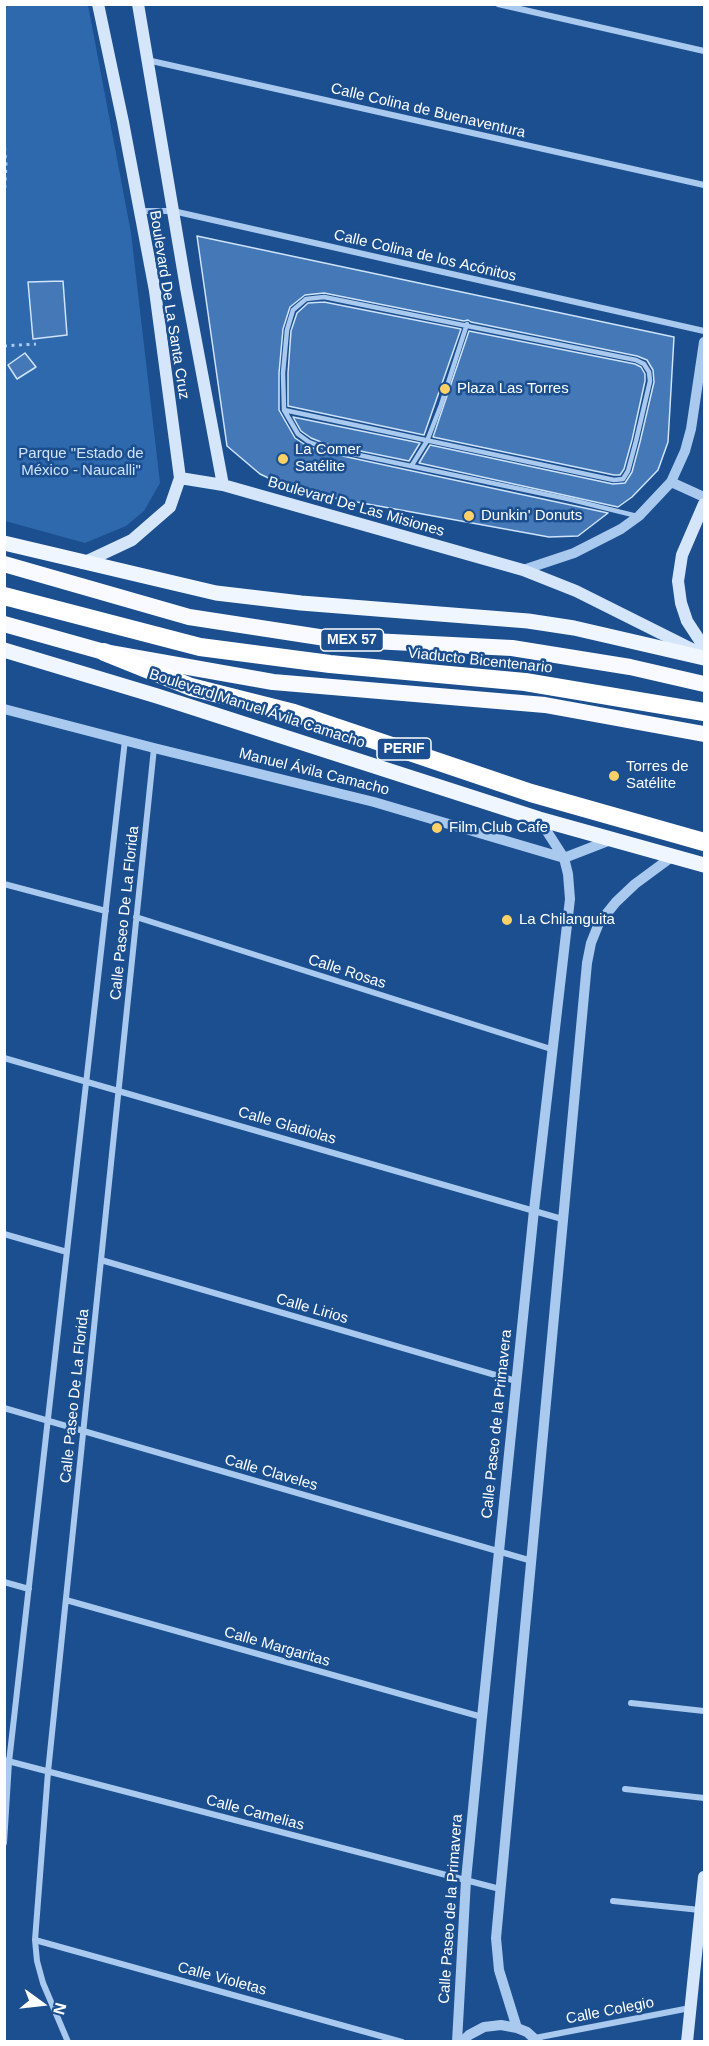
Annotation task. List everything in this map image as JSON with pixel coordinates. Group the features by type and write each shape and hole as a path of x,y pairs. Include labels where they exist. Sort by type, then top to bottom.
{"highway":[{"name":"MEX 57","path":"4,564 189,616 332,639 512,648 630,667 705,684"},
{"name":"Viaducto Bicentenario","path":"4,596 200,647 330,664 525,682 705,712"},
{"name":"Boulevard Manuel Ávila Camacho","path":"4,624 104,652 273,682 545,705 705,734"},
{"name":"PERIF","path":"104,652 190,687 294,713 531,793 705,842"}],"main road":[{"name":"Boulevard De La Santa Cruz","path":"83,563 132,540 170,507 180,478 155,291 98,4"},
{"name":"Boulevard De La Santa Cruz","path":"138,4 223,485"},
{"name":"Boulevard De Las Misiones","path":"180,478 223,485 523,570 576,591 705,657"},
{"path":"705,504 682,555 678,581 681,603 687,621 705,647"},
{"path":"4,543 216,593 301,603 528,621 574,628 705,657"},
{"name":"Boulevard Manuel Ávila Camacho","path":"4,650 158,696 538,819 705,865"},
{"path":"687,2042 705,1877"}],"street":[{"path":"498,4 705,51"},
{"name":"Calle Colina de Buenaventura","path":"147,60 705,185"},
{"name":"Calle Colina de los Acónitos","path":"139,211 173,211 705,331"},
{"path":"523,570 574,553 621,530 639,516 671,482 685,451 691,429 705,342"},
{"path":"671,482 705,497"},
{"name":"Manuel Ávila Camacho","path":"4,710 374,802 564,858"},
{"name":"Calle Paseo De La Florida","path":"4,1843 7,1761 29,1589 125,740"},
{"name":"Calle Paseo De La Florida","path":"68,2042 43,1983 37,1961 35,1940 48,1772 154,748"},
{"name":"Calle Paseo de la Primavera","path":"457,2042 466,1880 482,1717 551,1049 570,898 564,858 538,819"},
{"path":"564,858 613,839"},
{"path":"517,2028 499,1970 496,1938 587,963 591,943 599,923 635,884 673,856"},
{"path":"4,884 106,911"},
{"name":"Calle Rosas","path":"136,917 551,1049"},
{"name":"Calle Gladiolas","path":"4,1058 534,1209 562,1219"},
{"path":"4,1234 67,1252"},
{"name":"Calle Lirios","path":"101,1260 516,1381"},
{"name":"Calle Claveles","path":"4,1408 531,1561"},
{"path":"4,1582 29,1589"},
{"name":"Calle Margaritas","path":"66,1600 482,1717"},
{"path":"630,1703 705,1712"},
{"name":"Calle Camelias","path":"7,1761 500,1889"},
{"path":"625,1789 705,1798"},
{"path":"613,1901 701,1910"},
{"name":"Calle Violetas","path":"35,1940 402,2042"},
{"name":"Calle Colegio","path":"536,2040 690,2008"},
{"path":"462,2042 469,2035 484,2027 501,2025 517,2028 536,2040"}],"lane":[{"path":"284,410 614,480 622,479 628,471 650,381 649,372 644,364 636,360 467,324 324,297 306,299 293,310 287,330 283,373 284,410 298,434 309,442 325,448 639,516"},
{"path":"412,465 427,441 467,324"}],"path":[{"path":"4,140 6,165 4,201"},
{"path":"4,346 36,344"}],"green space":[{"name":"Parque \"Estado de México - Naucalli\"","path":"4,5 88,5 131,233 160,483 144,511 126,526 85,543 5,521"}],"building":[{"path":"197,236 674,337 668,442 658,470 632,497 618,507 419,463 430,445 613,484 625,483 632,472 640,442 654,382 653,370 647,360 637,356 468,320 324,293 305,295 290,307 283,329 279,373 279,410 295,438 307,446 324,452 608,513 578,536 549,537 296,491 260,474 227,446"},
{"path":"63,281 67,335 33,339 28,282"},
{"path":"324,302 461,329 424,435 288,406 291,331 297,313 308,303"},
{"path":"469,331 641,367 645,374 645,381 632,440 624,469 620,475 433,437"},
{"path":"25,353 36,367 17,379 8,365"},
{"path":"293,417 420,443 409,461 326,444 301,431"}],"place":[{"name":"Plaza Las Torres","path":"445,389"},
{"name":"La Comer Satélite","path":"283,459"},
{"name":"Dunkin' Donuts","path":"469,516"},
{"name":"Torres de Satélite","path":"614,776"},
{"name":"Film Club Cafe","path":"437,828"},
{"name":"La Chilanguita","path":"507,920"}]}
